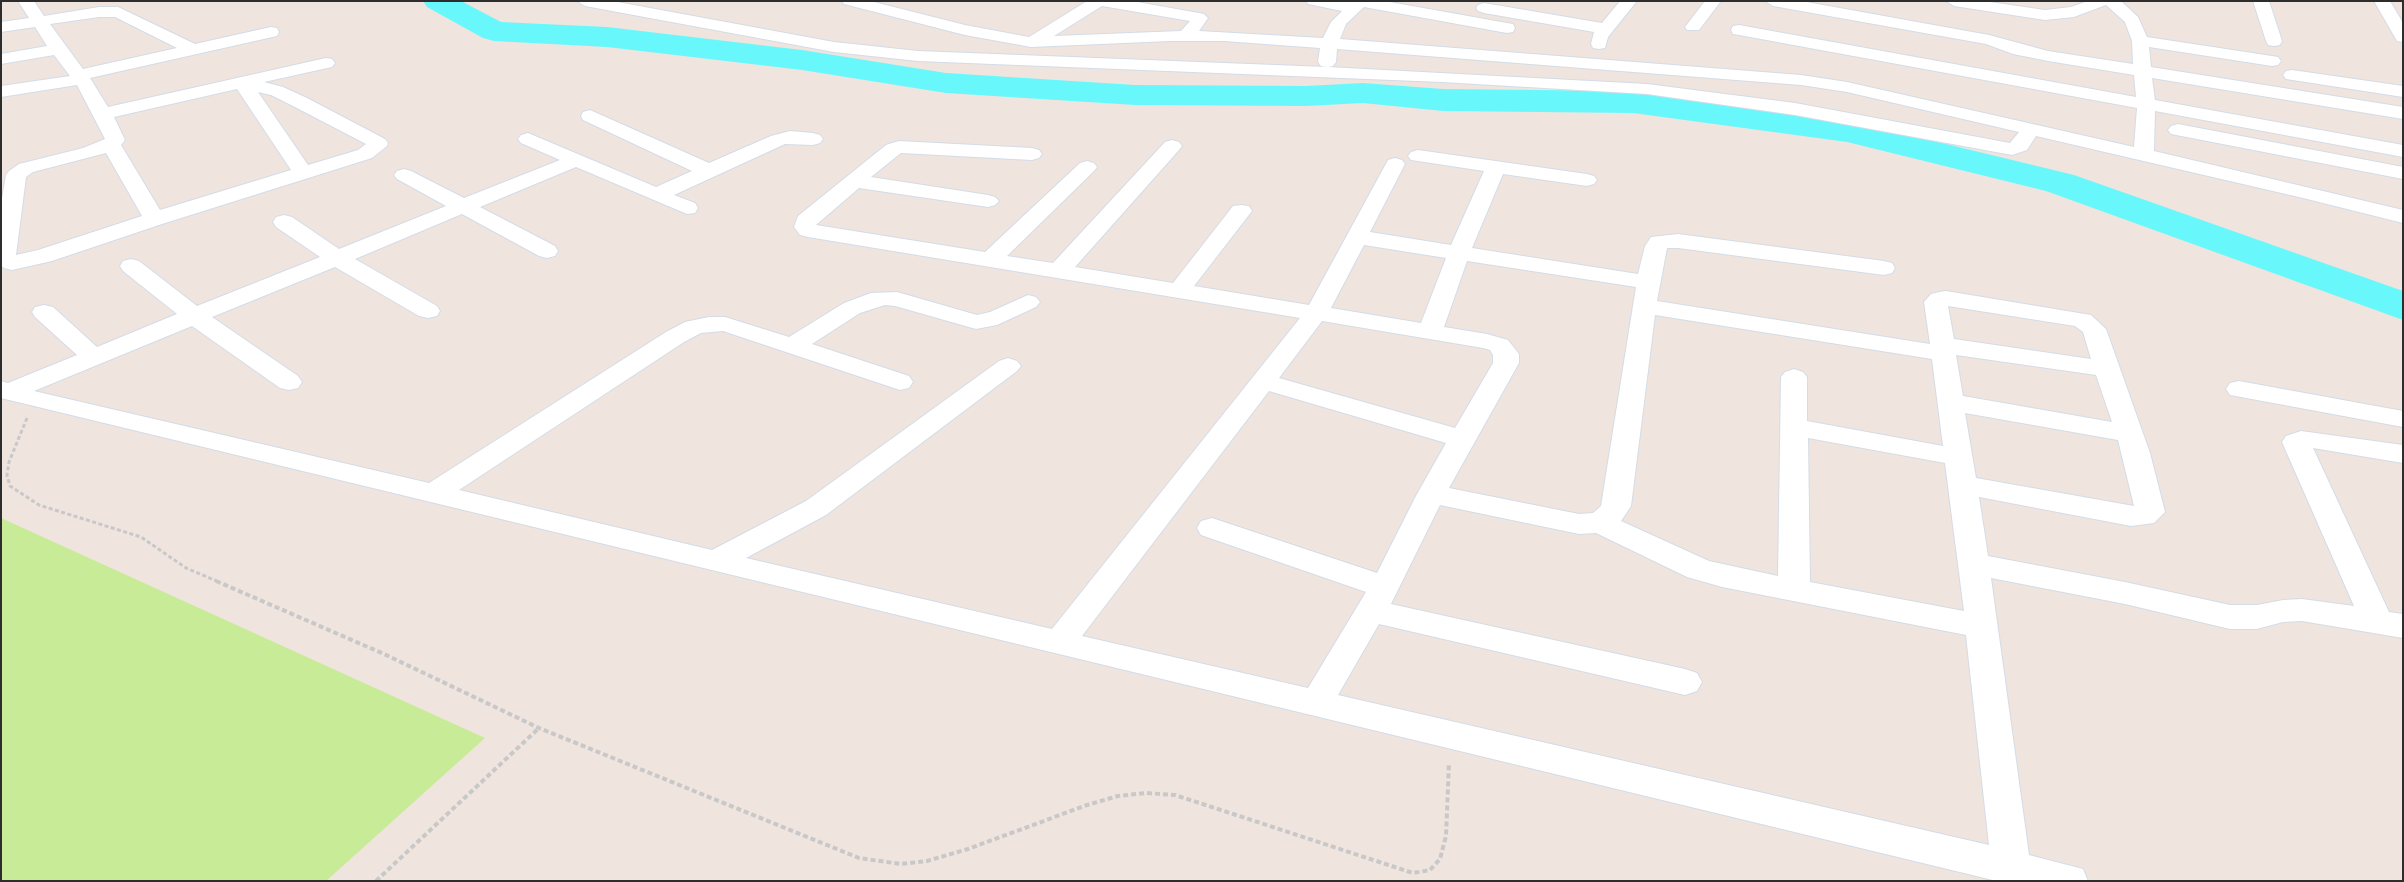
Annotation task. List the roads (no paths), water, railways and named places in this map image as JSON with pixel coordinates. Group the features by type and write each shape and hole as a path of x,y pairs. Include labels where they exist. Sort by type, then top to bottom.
{"street":[{"path":"26,1 58,49 81,77 103,114 115,140 111,144 90,152 38,164 19,171 16,175 4,260 12,263 44,256 154,219 365,154 374,150 378,143 284,94 242,83"},
{"path":"585,1 877,52 1007,60 1647,89 1752,102 2012,149 2020,146 2030,129"},
{"path":"850,1 921,19 1031,42 1186,36 1329,44 1750,75 1850,69 2145,115 2403,151"},
{"path":"1007,60 1031,42 1098,1"},
{"path":"1102,1 1200,18 1186,36"},
{"path":"1314,1 1359,4 1508,28"},
{"path":"1527,16 1541,1"},
{"path":"1602,63 1599,43 1600,36 1629,1"},
{"path":"1773,1 1989,40 2020,50 2048,56 2403,113"},
{"path":"1858,120 1850,69 1868,18 1877,1"},
{"path":"1954,1 2045,15 2074,12 2103,1"},
{"path":"2111,1 2132,20 2140,41 2144,71 2144,154"},
{"path":"2261,1 2274,41"},
{"path":"2382,1 2403,37"},
{"path":"2398,1 2403,2"},
{"path":"1693,27 1706,3"},
{"path":"1326,73 1329,44 1339,22 1359,4"},
{"path":"664,16 687,5"},
{"path":"1468,5 1605,29"},
{"path":"1,27 100,12 118,12 194,50"},
{"path":"877,52 921,19"},
{"path":"1739,30 2030,129 2144,154 2403,217"},
{"path":"1,92 81,77 271,32"},
{"path":"2140,41 2272,61"},
{"path":"1,59 58,49"},
{"path":"103,114 326,63"},
{"path":"2292,75 2403,92"},
{"path":"242,83 303,174"},
{"path":"2145,115 2403,173"},
{"path":"590,116 709,171"},
{"path":"656,195 778,140 790,138 813,139"},
{"path":"528,139 687,208"},
{"path":"111,144 154,219"},
{"path":"1059,271 1172,146"},
{"path":"1032,154 899,147 893,149 806,221 804,227 808,230 1180,289 1487,341 1499,345 1506,354 1506,363 1431,494 1378,599 1317,702"},
{"path":"1418,156 1587,180"},
{"path":"15,393 94,357 577,160"},
{"path":"1059,643 1316,312 1395,164"},
{"path":"991,259 1087,167"},
{"path":"1430,331 1459,252 1496,167"},
{"path":"404,176 547,251"},
{"path":"854,181 988,201"},
{"path":"1180,289 1241,210"},
{"path":"284,222 337,258 428,311"},
{"path":"1356,237 1459,252 1646,294 1942,349 2107,369"},
{"path":"1600,523 1609,517 1616,506 1646,294 1656,246 1659,242 1666,240 1884,268"},
{"path":"131,266 194,316 289,382"},
{"path":"792,346 852,308 871,300 885,298 897,300 976,322 997,318 1028,302"},
{"path":"1962,485 2132,516 2144,516 2150,512 2150,504 2130,434 2094,329 2082,320 1946,298 1939,299 1936,302 1942,349 1962,485 1974,564 2011,867"},
{"path":"44,312 94,357"},
{"path":"433,494 675,337 694,328 709,324 725,324 900,382"},
{"path":"715,561 831,498 1008,366"},
{"path":"1794,377 1794,590"},
{"path":"1262,382 1461,439"},
{"path":"2239,390 2403,419"},
{"path":"15,393 1059,643 1317,702 2069,881"},
{"path":"1950,402 2130,434"},
{"path":"1794,427 1958,457"},
{"path":"2390,623 2296,442 2301,439 2316,440 2403,454"},
{"path":"1431,494 1579,524 1600,523 1698,568 1722,576 1982,626"},
{"path":"1212,528 1378,599 1685,682"},
{"path":"1974,564 2126,593 2230,617 2257,617 2282,611 2302,610 2390,623"}],"waterway":[{"path":"438,1 494,31 607,37 802,60 946,83 1135,95 1306,96 1363,93 1443,100 1633,102 1847,131 2060,183 2403,306"}]}
